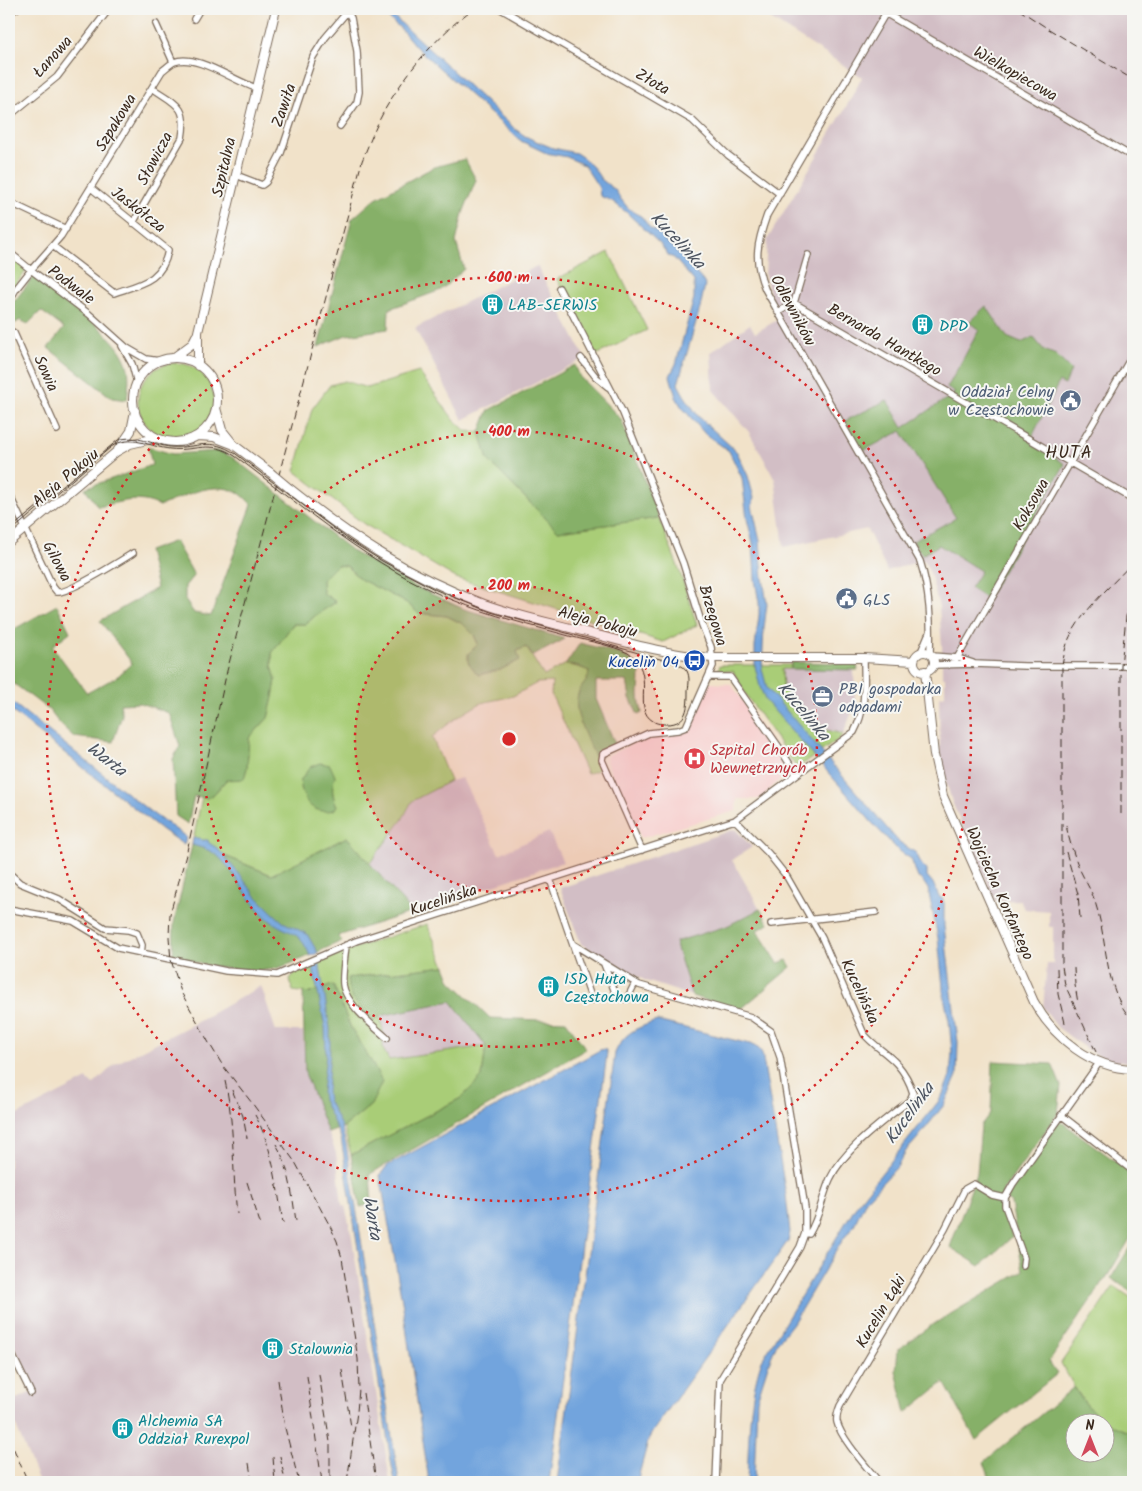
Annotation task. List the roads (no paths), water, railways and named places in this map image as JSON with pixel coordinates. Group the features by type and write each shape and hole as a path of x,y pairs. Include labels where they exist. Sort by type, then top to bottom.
{"street":[{"path":"9,12 16,9"},
{"name":"Łanowa","path":"9,116 57,77 109,9"},
{"path":"194,19 200,9"},
{"name":"Szpitalna","path":"173,358 192,344 198,332 276,9"},
{"name":"Złota","path":"501,9 692,120 728,155 780,194"},
{"path":"340,126 357,102 359,92 357,51 351,18 347,10"},
{"name":"Zawiła","path":"236,175 262,185 266,182 281,153 313,57 347,10"},
{"name":"Odlewników","path":"886,11 767,215 759,237 756,255 760,276 778,312 920,561 929,594 931,655"},
{"name":"Wielkopiecowa","path":"886,11 1133,158"},
{"path":"156,24 173,62 188,60 204,65 256,88"},
{"name":"Szpakowa","path":"9,301 31,270 66,229 162,72 173,62"},
{"name":"Słowicza","path":"133,223 182,138 184,127 183,112 179,106 152,88"},
{"name":"Jaskółcza","path":"53,246 114,293 158,275 166,260 168,250 91,188"},
{"path":"9,202 66,229"},
{"name":"Podwale","path":"9,252 89,314 128,348 146,359 160,361"},
{"path":"778,312 794,303 808,255"},
{"name":"Brzegowa","path":"559,288 623,413 683,562 702,626 712,647 713,666 686,727 678,730 649,733 603,754 602,760 642,850"},
{"name":"Bernarda Hantkego","path":"794,303 1133,499"},
{"name":"Sowia","path":"9,330 14,333 57,430"},
{"name":"Szpitalna","path":"198,332 198,366"},
{"name":"Podwale","path":"118,340 132,364 137,382"},
{"name":"Koksowa","path":"949,665 958,658 1133,354"},
{"path":"173,358 190,361 205,370 213,381 217,396 216,408 208,426 198,436 180,442 156,438 143,426 135,410 134,397 137,382 142,374 160,361 173,358"},
{"name":"Brzegowa","path":"581,358 596,377 610,388"},
{"name":"Aleja Pokoju","path":"216,408 222,430 234,445 370,548 400,566 452,592 486,605 651,649 712,658 864,658 914,661"},
{"name":"Aleja Pokoju","path":"116,452 131,431 135,410"},
{"name":"Aleja Pokoju","path":"198,436 214,438 234,445"},
{"name":"Aleja Pokoju","path":"9,542 116,452 130,444 156,438"},
{"name":"Gilowa","path":"9,494 57,592 61,593 74,587 133,553"},
{"name":"Odlewników","path":"921,652 931,626"},
{"path":"931,655 933,665 929,670 917,669 914,661 916,655 921,652 958,658 975,664"},
{"name":"Kucelińska","path":"141,954 226,971 277,975 346,945 735,820 854,732 860,720 864,704 864,658"},
{"path":"933,665 1133,666"},
{"name":"Wojciecha Korfantego","path":"925,671 934,755 941,789 1038,1010 1051,1027 1070,1045 1099,1063 1118,1068 1133,1069"},
{"path":"709,677 730,677 796,774"},
{"name":"Kucelińska","path":"735,820 768,853 787,877 822,938 864,1034 872,1044 898,1064 913,1093 910,1100 870,1132 846,1157 830,1178 816,1222 809,1234 805,1233"},
{"path":"9,873 20,884 59,900 106,928 128,930 137,933 142,946 141,954 118,948 73,921 9,909"},
{"path":"550,879 592,1000"},
{"path":"771,924 876,912"},
{"path":"573,944 636,983 751,1017 771,1031 780,1057 805,1208 805,1233 800,1247 720,1380 716,1482"},
{"path":"346,945 343,986 358,1011 386,1038"},
{"path":"604,964 616,997 627,1000 636,983"},
{"path":"1023,1266 1024,1258 1005,1206 1004,1198 1099,1063"},
{"path":"1062,1115 1133,1171"},
{"name":"Kucelin Łąki","path":"879,1482 845,1438 837,1423 840,1406 945,1229 966,1189 974,1184 992,1195 1004,1198"},
{"path":"9,1348 31,1393"}],"water":[{"path":"378,9 386,9 515,129 536,141 553,148 576,153 582,157 593,167 601,179 616,191 628,208 642,217 650,228 663,236 665,241 674,248 703,281 705,285 700,308 678,384 698,416 737,452 748,476 754,498 752,506 760,540 767,604 762,669 767,688 898,841 916,853 927,870 927,876 944,903 944,926 958,1042 957,1076 944,1105 906,1151 897,1167 866,1200 854,1225 842,1241 793,1323 777,1343 757,1400 754,1482 747,1482 749,1436 754,1390 762,1360 857,1204 938,1102 950,1076 952,1052 949,1021 944,997 938,938 928,889 922,880 918,878 911,859 898,850 874,825 765,700 755,666 759,603 755,580 753,543 747,519 742,478 729,451 705,434 681,406 676,397 670,376 676,364 694,298 694,281 674,258 669,256 660,244 626,212 612,201 600,196 599,188 584,165 567,157 546,153 521,141 416,47 401,29"},
{"path":"9,700 152,813 163,821 168,822 168,824 186,837 184,845 162,830 9,709"},
{"path":"193,838 208,840 209,843 217,848 256,896 272,912 283,922 307,934 318,953 310,956 306,947 297,936 268,919 255,905 220,858 210,851 192,845"},
{"path":"319,961 330,1028 328,1100 341,1126 346,1144 399,1482 395,1482 390,1455 341,1138 323,1100 326,1055 325,1027 312,964"},
{"path":"657,1021 750,1044 758,1048 762,1053 786,1195 790,1232 788,1241 653,1431 649,1438 637,1482 557,1482 615,1053 627,1035"},
{"path":"605,1049 607,1053 605,1069 549,1482 429,1482 403,1307 380,1175 387,1166"}],"tram line":[{"path":"9,530 118,440 132,438 171,447 211,444 236,454 349,540 382,561 436,590 491,612 683,667 689,676 687,708 679,721 667,724 655,722 647,715 644,708 641,670 637,661 628,653 483,611 423,586 366,554 235,456 218,448 170,449 133,441 118,443 9,533"}],"railway":[{"path":"347,1482 357,1412 359,1389 358,1359 342,1258 337,1241 295,1162 223,1066 181,992 171,960 170,914 187,851 227,671 362,161 374,131 390,101 407,76 449,28 473,9"},
{"path":"1018,9 1127,76"},
{"path":"1096,1052 1065,985 1062,966 1062,666 1068,641 1078,623 1092,605 1133,562"},
{"path":"1121,814 1121,666 1126,617 1133,584"},
{"path":"1066,825 1080,870 1096,905 1108,966 1117,996 1133,1021"},
{"path":"1066,852 1078,894 1080,918"},
{"path":"1057,968 1058,994 1065,1023"},
{"path":"1074,968 1078,1003"},
{"path":"225,1081 232,1131 237,1214"},
{"path":"232,1090 243,1116 247,1138"},
{"path":"255,1115 270,1154 283,1223"},
{"path":"276,1144 281,1153 292,1191 296,1221"},
{"path":"247,1182 261,1226"},
{"path":"342,1370 351,1427"},
{"path":"319,1374 330,1442 330,1482"},
{"path":"307,1376 322,1482"},
{"path":"278,1380 285,1428 299,1482"},
{"path":"363,1393 376,1482"},
{"path":"9,1438 28,1482"},
{"path":"280,1456 284,1476"},
{"path":"273,1457 275,1482"},
{"path":"249,1463 252,1482"},
{"path":"9,1473 13,1482"}],"place":[{"name":"LAB-SERWIS","path":"492,304"},
{"name":"DPD","path":"923,325"},
{"name":"Oddział Celny w Częstochowie","path":"1070,400"},
{"name":"GLS","path":"847,599"},
{"name":"Kucelin 04","path":"695,661"},
{"name":"PBI gospodarka odpadami","path":"823,697"},
{"name":"Szpital Chorób Wewnętrznych","path":"694,758"},
{"name":"ISD Huta Częstochowa","path":"548,987"},
{"name":"Stalownia","path":"273,1348"},
{"name":"Alchemia SA Oddział Rurexpol","path":"122,1429"}],"district":[{"name":"HUTA","path":"1069,452"}],"water label":[{"name":"Kucelinka","path":"678,240"},
{"name":"Kucelinka","path":"804,711"},
{"name":"Warta","path":"107,759"},
{"name":"Kucelinka","path":"909,1113"},
{"name":"Warta","path":"373,1218"}]}
